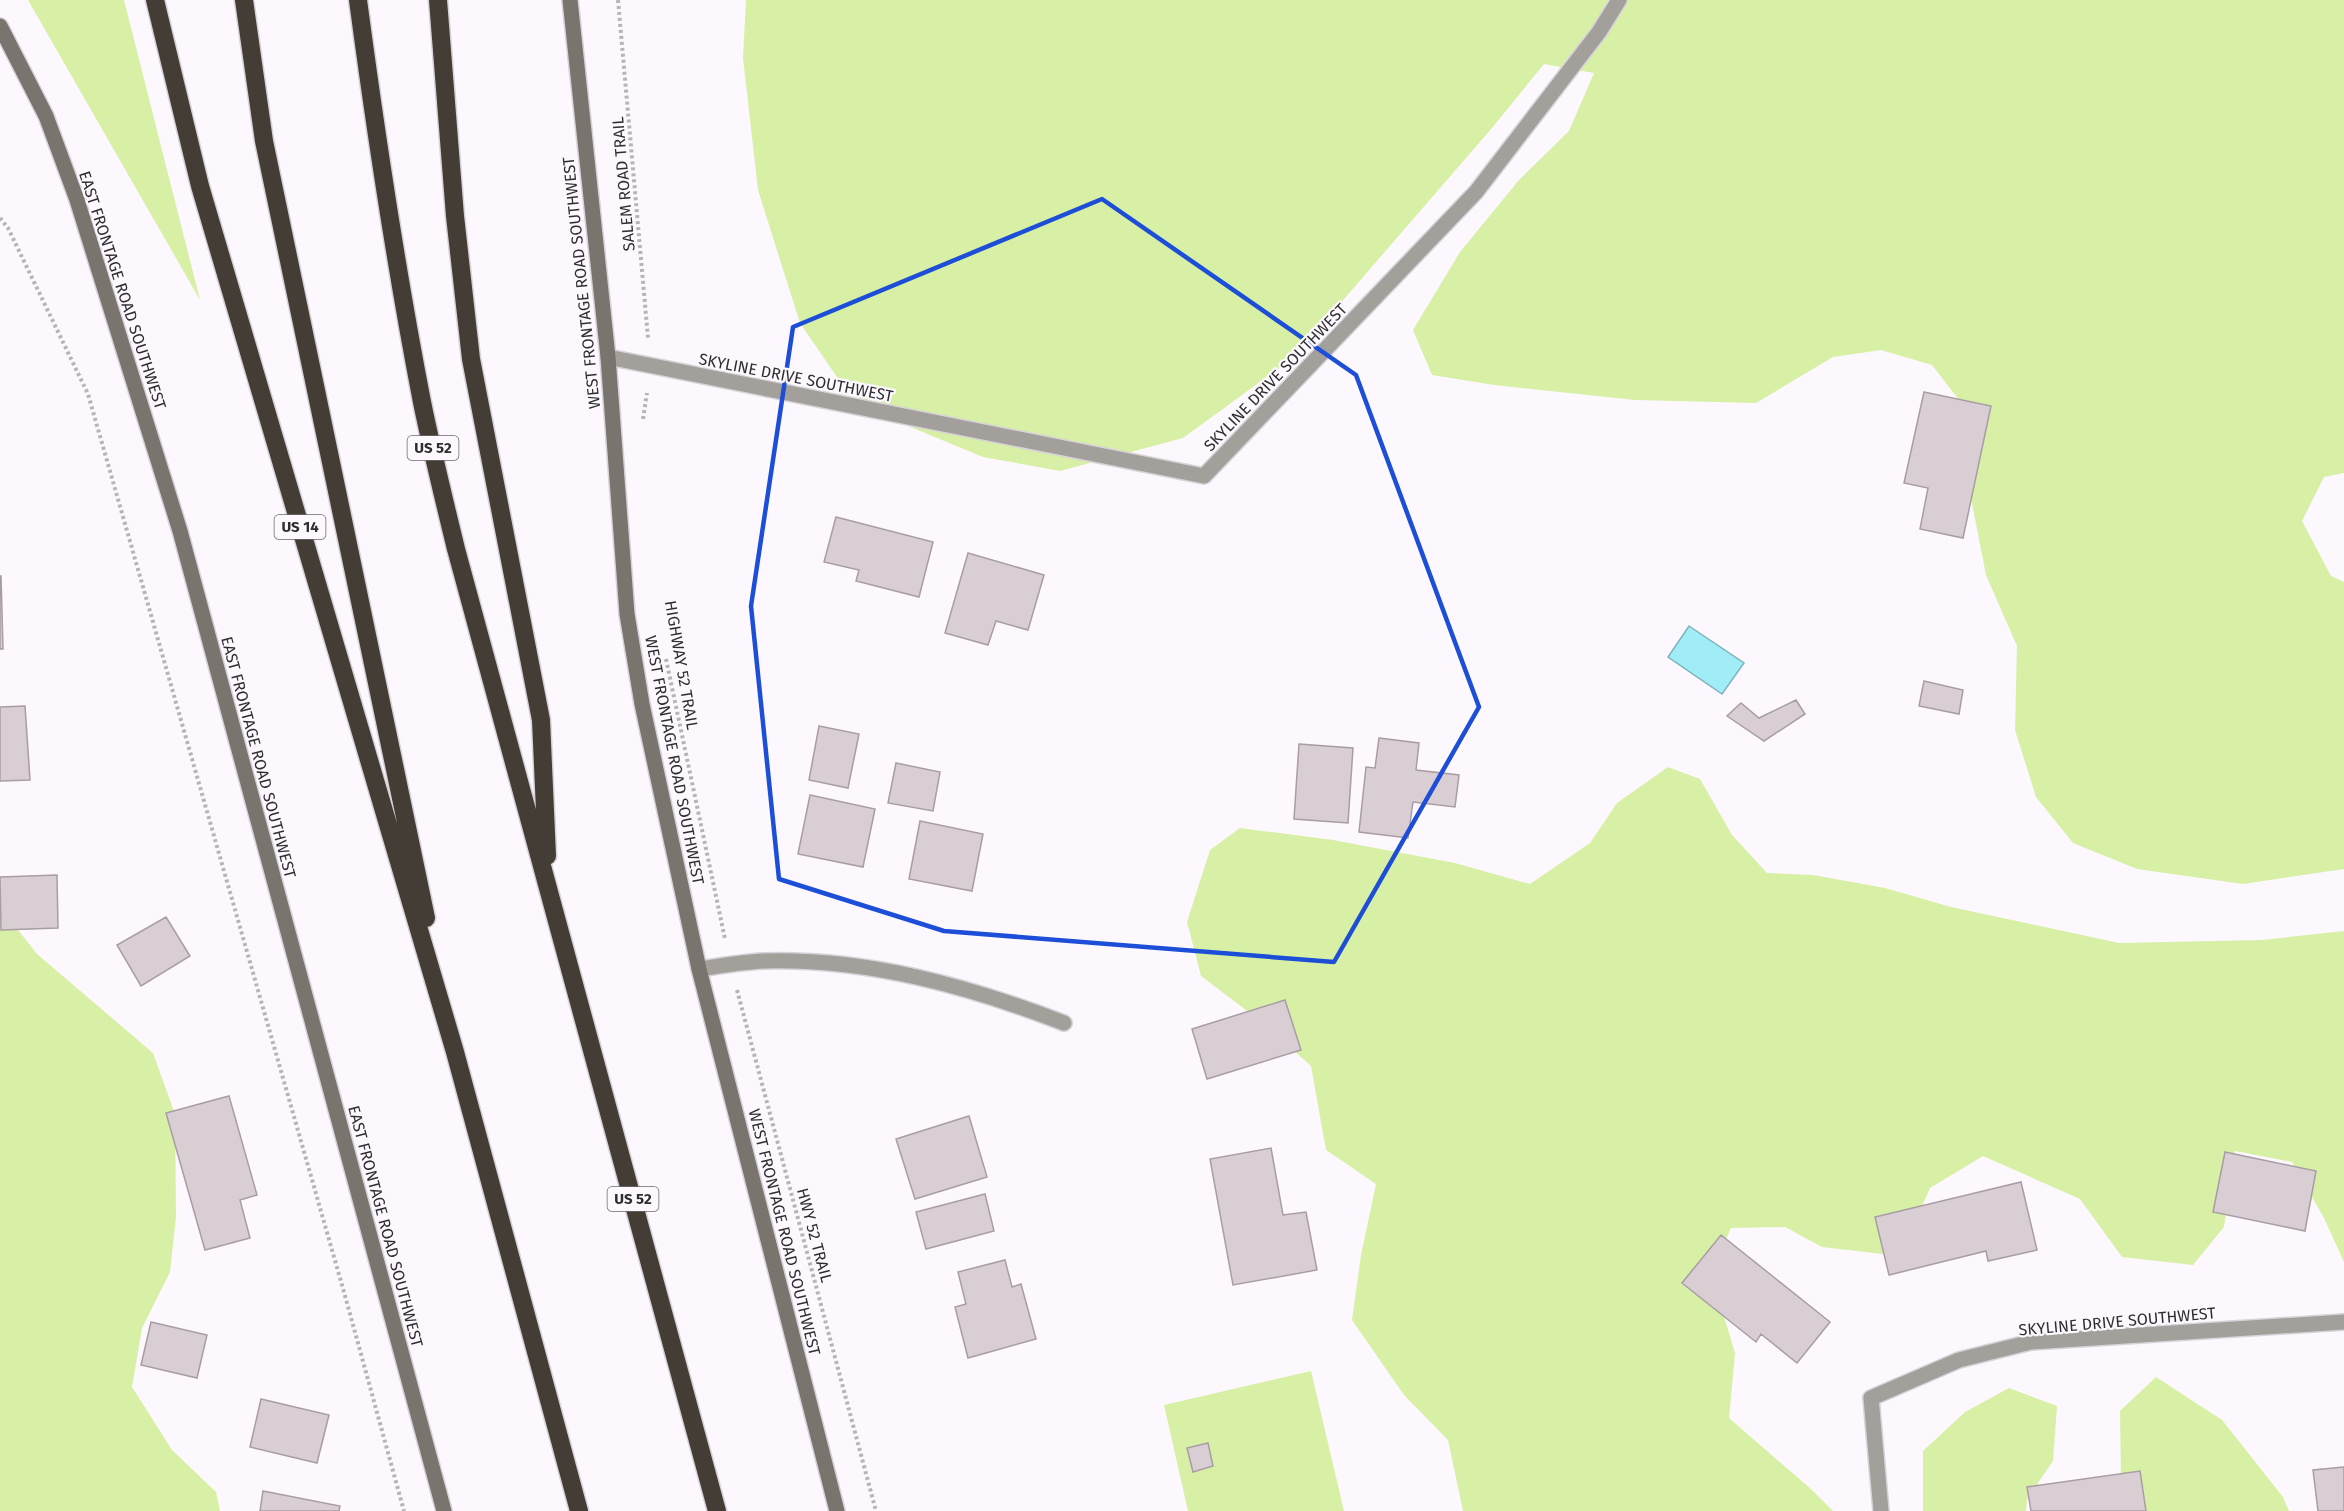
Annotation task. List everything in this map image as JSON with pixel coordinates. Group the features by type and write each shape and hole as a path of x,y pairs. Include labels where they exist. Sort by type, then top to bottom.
{"highway":[{"name":"US 14","path":"155,0 200,186 454,1052"},
{"path":"244,0 264,141 454,1052 579,1511"},
{"name":"US 52","path":"358,0 392,235 422,404 456,549 717,1511"},
{"path":"438,0 455,216 471,359 541,720 548,888"}],"street":[{"name":"WEST FRONTAGE ROAD SOUTHWEST","path":"570,0 608,357 627,614 642,704 699,969 837,1511"},
{"name":"SKYLINE DRIVE SOUTHWEST","path":"608,357 1204,476 1476,192 1599,32 1619,0"},
{"name":"EAST FRONTAGE ROAD SOUTHWEST","path":"0,26 46,116 77,200 176,520 444,1511"},
{"path":"699,969 762,961 823,963 879,969 965,988 1064,1023"},
{"name":"SKYLINE DRIVE SOUTHWEST","path":"1881,1511 1871,1398 1959,1360 2031,1342 2344,1322"}],"path":[{"name":"SALEM ROAD TRAIL","path":"618,0 650,366"},
{"path":"0,218 8,228 88,394 344,1292 404,1511"},
{"path":"643,420 650,366"},
{"name":"HIGHWAY 52 TRAIL","path":"664,653 731,965"},
{"name":"HWY 52 TRAIL","path":"731,965 876,1511"}],"highlighted area":[{"path":"1102,199 1356,375 1479,707 1334,962 944,931 779,879 751,606 793,327"}],"green space":[{"path":"28,0 124,0 200,300"},
{"path":"746,0 2344,0 2344,473 2324,477 2302,521 2331,576 2344,582 2344,869 2243,884 2137,869 2073,843 2036,797 2015,730 2017,646 1986,575 1971,498 1966,409 1932,365 1881,350 1833,357 1756,403 1635,400 1494,385 1432,375 1413,330 1460,252 1519,180 1569,131 1594,73 1544,64 1492,128 1293,358 1183,438 1060,471 983,457 872,411 839,380 800,323 758,190 743,58"},
{"path":"1668,767 1700,779 1732,835 1767,873 1813,875 1885,888 1951,907 2119,943 2262,940 2344,931 2344,1262 2324,1218 2292,1162 2235,1151 2224,1227 2193,1265 2122,1257 2080,1199 1983,1156 1930,1188 1900,1256 1822,1247 1785,1227 1731,1228 1711,1273 1735,1353 1729,1418 1833,1511 1463,1511 1448,1440 1404,1395 1352,1320 1361,1255 1376,1184 1326,1150 1311,1066 1263,1023 1201,976 1187,922 1210,850 1240,828 1333,840 1455,863 1530,884 1590,843 1617,803"},
{"path":"0,907 37,954 153,1053 175,1114 176,1217 170,1272 142,1328 132,1387 172,1450 216,1492 220,1511 0,1511"},
{"path":"1311,1371 1344,1511 1188,1511 1164,1405"},
{"path":"2156,1377 2222,1420 2283,1497 2289,1511 2135,1511 2121,1478 2120,1411"},
{"path":"2009,1388 2057,1406 2053,1461 2027,1499 2026,1511 1923,1511 1923,1451 1965,1412"}],"water":[{"path":"1689,626 1744,663 1722,694 1668,657"}],"building":[{"path":"1924,392 1991,406 1963,538 1920,529 1928,488 1904,483"},
{"path":"836,517 933,542 919,597 856,581 859,570 824,562"},
{"path":"968,553 1044,575 1028,630 996,621 988,645 945,633"},
{"path":"1,576 3,649 0,649"},
{"path":"1924,681 1963,690 1959,714 1919,706"},
{"path":"1796,700 1805,714 1764,741 1727,716 1741,703 1759,718"},
{"path":"25,706 30,780 0,781 0,707"},
{"path":"819,726 859,734 848,788 809,780"},
{"path":"1379,738 1419,743 1416,770 1459,775 1455,807 1413,802 1408,838 1359,832 1366,767 1375,768"},
{"path":"1299,744 1353,748 1348,823 1294,819"},
{"path":"896,763 940,772 933,811 888,803"},
{"path":"810,795 875,809 863,867 798,854"},
{"path":"920,821 983,834 972,891 909,879"},
{"path":"57,875 58,928 1,930 0,877"},
{"path":"166,917 190,956 141,986 117,945"},
{"path":"1285,1000 1301,1050 1207,1079 1192,1029"},
{"path":"229,1096 257,1195 240,1200 250,1238 205,1250 166,1113"},
{"path":"969,1116 987,1177 915,1199 896,1139"},
{"path":"1271,1148 1283,1215 1306,1212 1317,1270 1233,1285 1210,1159"},
{"path":"2225,1152 2316,1171 2305,1231 2213,1212"},
{"path":"2021,1182 2037,1250 1988,1261 1986,1251 1889,1275 1875,1217"},
{"path":"985,1194 994,1231 926,1249 916,1212"},
{"path":"1721,1235 1830,1322 1797,1363 1761,1334 1756,1342 1682,1283"},
{"path":"1005,1260 1012,1287 1021,1284 1036,1339 968,1358 955,1307 966,1304 958,1272"},
{"path":"151,1322 207,1335 197,1378 141,1365"},
{"path":"261,1399 329,1415 317,1463 250,1447"},
{"path":"1208,1443 1213,1466 1193,1472 1187,1448"},
{"path":"2344,1467 2344,1511 2318,1511 2313,1470"},
{"path":"2140,1471 2146,1511 2031,1511 2027,1487"},
{"path":"263,1491 340,1506 339,1511 260,1511"}]}
